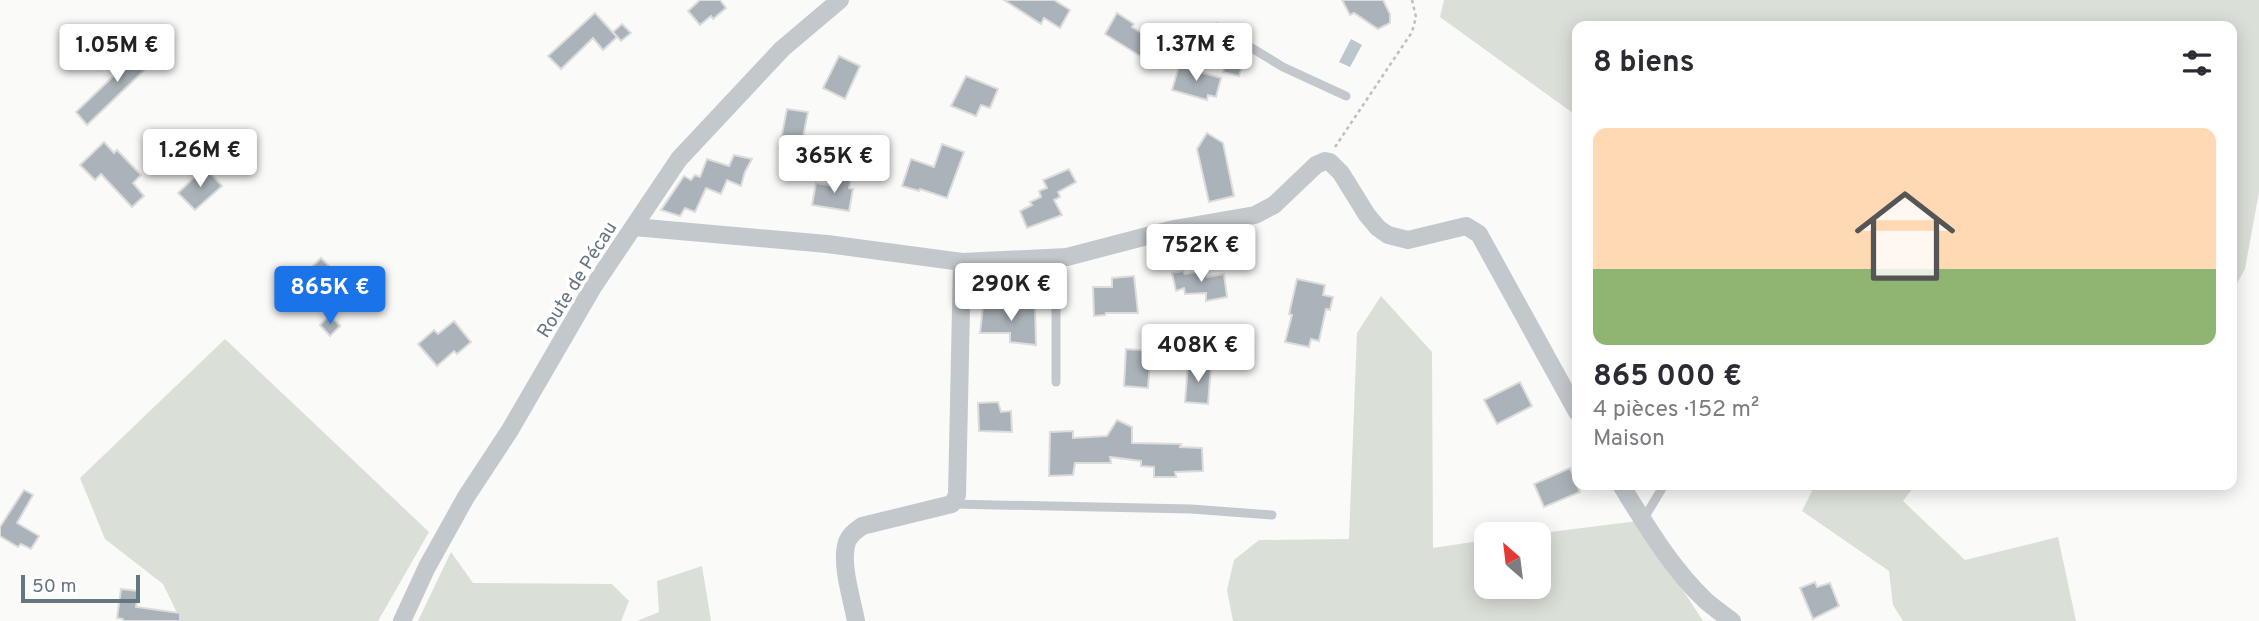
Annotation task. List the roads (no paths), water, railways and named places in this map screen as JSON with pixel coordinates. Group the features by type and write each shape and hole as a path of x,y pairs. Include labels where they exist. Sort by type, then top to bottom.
{"street":[{"name":"Route de Pécau","path":"402,621 427,567 466,497 510,430 593,287 680,159 782,49 840,0"},
{"path":"634,227 827,244 962,262 1056,259 1174,229 1255,215 1274,205 1316,165 1325,161 1330,162 1341,173 1367,215 1388,235 1408,240 1466,226 1479,234 1572,403"},
{"path":"856,621 845,562 847,542 853,533 862,526 952,504 957,495 962,262"},
{"path":"1624,490 1686,580 1708,603 1732,621"}],"lane":[{"path":"1217,27 1283,66 1346,96"},
{"path":"1056,259 1056,382"},
{"path":"1643,520 1661,490"},
{"path":"952,504 1191,509 1272,515"}]}
